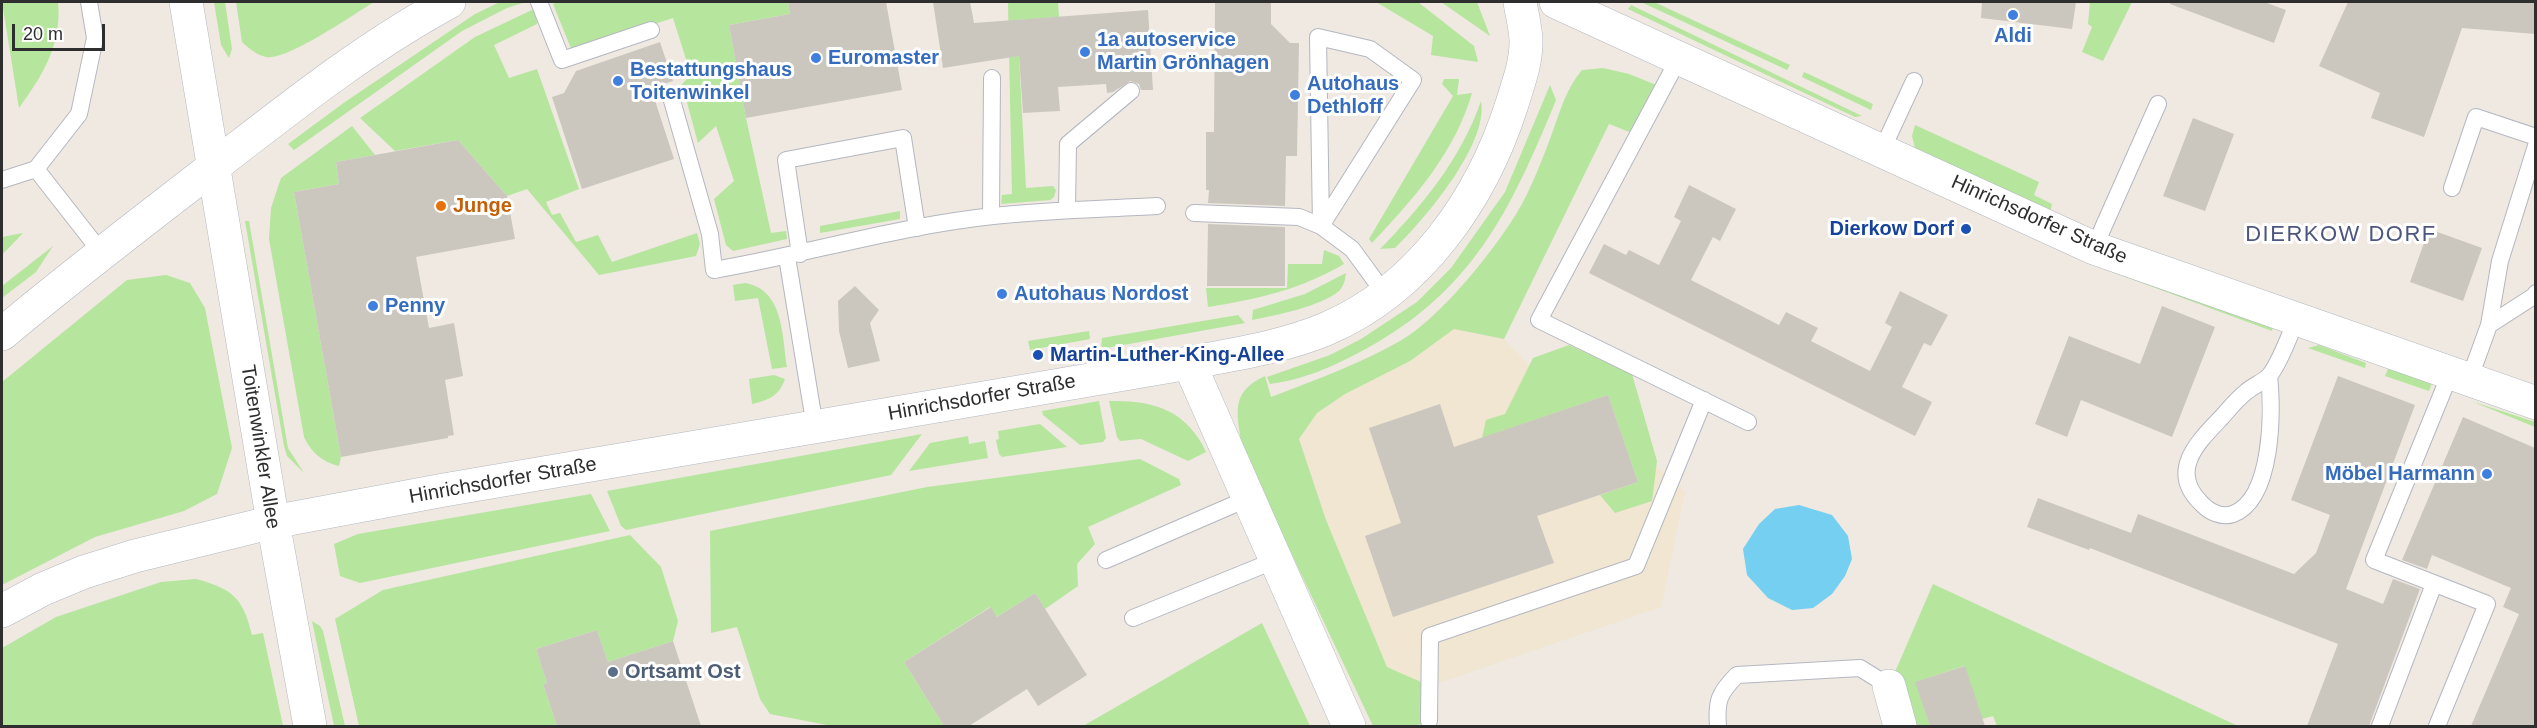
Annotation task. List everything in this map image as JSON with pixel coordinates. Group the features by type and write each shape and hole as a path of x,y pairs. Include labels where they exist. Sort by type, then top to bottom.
{"street":[{"name":"Toitenwinkler Allee","path":"186,2 273,522 310,726"},
{"path":"2,334 101,252 350,64 411,22 449,2"},
{"name":"Hinrichsdorfer Straße","path":"2,611 43,589 94,569 135,556 273,522 1189,363 1257,350 1326,329 1355,314 1385,294 1425,258 1448,231 1467,202 1507,120 1523,68 1526,42 1520,2"},
{"name":"Hinrichsdorfer Straße","path":"1556,2 2094,248 2535,402"},
{"path":"1189,363 1349,726"},
{"path":"1889,686 1900,726"}],"lane":[{"path":"2,180 36,169 79,114 95,38 89,2"},
{"path":"539,2 562,60 651,30"},
{"path":"1318,37 1370,49 1413,80 1321,226 1318,37"},
{"path":"1680,58 1539,320 1748,422"},
{"path":"991,216 992,78"},
{"path":"1881,150 1914,81"},
{"path":"1067,210 1068,144 1131,91"},
{"path":"671,97 710,234 714,270 793,256 917,228 991,216 1157,206"},
{"path":"2094,248 2158,104"},
{"path":"2452,188 2476,117 2535,137"},
{"path":"815,427 793,256 786,160 903,138 917,228"},
{"path":"2437,726 2487,604 2374,560 2460,377 2489,325 2500,261 2535,146"},
{"path":"36,169 101,252"},
{"path":"1194,213 1299,217 1321,226 1352,249 1385,294"},
{"path":"2489,325 2534,296 2535,293"},
{"path":"2269,376 2272,406 2263,478 2256,495 2242,510 2230,515 2213,513 2199,502 2189,485 2187,467 2194,447 2244,393 2269,376 2297,318"},
{"path":"1425,725 1430,636 1636,566 1704,400"},
{"path":"1106,560 1249,498"},
{"path":"1133,618 1276,560"},
{"path":"2380,726 2434,584"},
{"path":"1718,726 1717,710 1722,690 1737,675 1860,669 1889,686"}],"shaded area":[{"path":"1454,329 1504,339 1529,365 1563,359 1626,386 1647,458 1685,492 1661,607 1430,686 1387,667 1326,520 1299,439 1317,413 1345,394 1410,361"}],"green space":[{"path":"2,2 58,2 54,45 43,71 19,108"},
{"path":"214,2 225,2 232,49 229,58 221,45"},
{"path":"236,2 374,2 304,45 289,52 266,57 259,55 242,42"},
{"path":"500,2 526,2 507,8 462,31 294,150 288,144 345,102 475,14"},
{"path":"559,2 788,2 790,14 729,25 771,233 786,231 787,239 733,251 726,245 714,199 734,181 716,126 698,143 682,84 691,75 673,18 572,51 553,4"},
{"path":"1008,2 1058,2 1059,17 1017,20 1026,188 1053,186 1056,190 1054,197 1050,200 1001,204 1002,195 1012,194"},
{"path":"1376,2 1418,2 1474,46 1478,62 1431,55 1433,36"},
{"path":"1441,2 1477,2 1490,36"},
{"path":"1641,2 1654,2 1790,65 1787,70"},
{"path":"2090,2 2132,2 2103,61 2082,52 2092,27 2088,24"},
{"path":"1631,5 1862,116 1855,117 1628,9"},
{"path":"536,8 537,24 494,45 509,78 537,69 579,189 546,202 552,215 560,213 576,242 598,235 612,262 697,233 700,244 696,256 599,275 527,189 507,196 458,140 395,151 360,118 475,37"},
{"path":"1603,68 1629,74 1664,88 1637,135 1609,124 1504,339 1454,329 1410,361 1345,394 1317,413 1299,439 1326,520 1387,667 1430,686 1429,721 1415,726 1373,726 1242,449 1238,415 1240,398 1245,390 1265,376 1271,397 1337,371 1400,341 1433,316 1468,279 1513,219 1534,179 1563,103 1576,78 1582,70"},
{"path":"1804,72 1873,104 1871,110 1802,77"},
{"path":"1444,79 1459,79 1457,95 1472,93 1465,115 1444,155 1418,192 1372,243 1369,239 1453,96 1442,84"},
{"path":"1550,85 1556,100 1522,178 1483,246 1459,276 1399,329 1360,352 1316,372 1270,384 1267,377 1330,355 1361,339 1417,302 1451,268 1505,192"},
{"path":"1481,101 1481,119 1475,138 1452,180 1422,219 1395,248 1380,249 1439,181 1463,143"},
{"path":"1915,125 2039,182 2034,195 2052,204 2050,213 1915,148 1912,136"},
{"path":"352,126 375,155 336,162 339,184 294,192 341,457 339,466 318,456 304,437 269,239 271,208 281,178"},
{"path":"900,211 900,219 820,233 820,226"},
{"path":"245,221 249,221 288,448 304,473 287,456 284,446"},
{"path":"23,233 2,255 2,237"},
{"path":"53,246 36,272 2,298 2,286"},
{"path":"1324,250 1339,256 1344,264 1294,287 1244,301 1208,307 1206,288 1287,288 1288,264 1322,264"},
{"path":"2085,262 2273,326 2272,331"},
{"path":"1346,273 1342,287 1331,297 1297,310 1252,320 1253,310 1305,294"},
{"path":"166,275 190,283 205,308 232,448 217,494 184,511 95,537 2,585 2,382 127,280"},
{"path":"745,283 758,287 774,304 782,328 787,367 772,369 758,298 735,301 733,285"},
{"path":"1238,315 1245,323 1101,349 1102,338"},
{"path":"1089,331 1090,339 1030,350 1028,341"},
{"path":"1569,345 1632,374 1657,461 1652,501 1615,513 1600,495 1638,482 1608,395 1482,438 1486,420 1505,414 1533,358"},
{"path":"2319,345 2366,363 2365,368 2308,348"},
{"path":"2388,369 2432,383 2429,391 2385,376"},
{"path":"774,375 785,379 780,390 768,399 752,404 749,379"},
{"path":"1099,401 1106,438 1103,442 1080,445 1043,415 1042,411"},
{"path":"1109,401 1140,403 1167,410 1189,426 1206,452 1188,461 1141,439 1120,441 1117,437"},
{"path":"2471,401 2535,422 2535,427"},
{"path":"1040,424 1067,447 1002,457 999,454 996,440 999,439 998,431"},
{"path":"922,434 891,475 626,530 621,526 607,491"},
{"path":"968,436 969,444 985,441 988,458 909,471 930,443"},
{"path":"1140,459 1179,479 1181,485 1088,527 1095,544 1077,564 1078,586 1045,609 1035,593 997,617 990,607 904,662 944,726 832,726 770,714 760,699 737,627 711,633 710,531 927,487"},
{"path":"591,494 610,531 360,583 340,576 334,544 358,534"},
{"path":"630,535 661,567 678,621 673,641 608,662 597,630 536,649 547,683 543,684 557,726 359,726 335,619 383,590"},
{"path":"196,579 228,591 245,612 252,635 263,633 283,726 2,726 2,648 56,617 161,582"},
{"path":"1933,584 2238,726 1997,726 1993,716 1982,719 1964,666 1916,682 1930,726 1900,726 1889,686"},
{"path":"312,621 323,631 345,726 334,726"},
{"path":"1262,623 1310,726 1083,726"}],"water":[{"path":"1799,505 1832,515 1848,536 1852,559 1845,576 1832,594 1813,608 1792,610 1768,598 1747,575 1743,549 1759,524 1775,509"}],"building":[{"name":"Euromaster","path":"788,2 886,2 902,90 746,118 729,25 790,14"},
{"name":"1a autoservice Martin Grönhagen","path":"933,2 970,2 974,23 1148,10 1153,90 1141,90 1139,84 1130,81 1113,92 1107,93 1106,84 1058,87 1060,111 1023,113 1019,56 943,68"},
{"path":"1215,2 1271,2 1271,24 1290,43 1299,43 1297,156 1286,156 1285,206 1208,203 1206,132 1214,132"},
{"name":"Aldi","path":"1982,2 2076,2 2072,29 1981,18"},
{"path":"2170,2 2264,2 2286,10 2274,43 2170,4"},
{"path":"2348,2 2535,2 2535,34 2462,28 2424,137 2371,118 2380,93 2319,66"},
{"path":"660,42 673,81 651,88 674,159 582,189 552,97 564,93 576,71"},
{"path":"2193,118 2234,134 2205,211 2163,196"},
{"path":"458,140 507,196 515,239 416,257 429,328 454,323 463,376 445,380 454,435 341,457 294,192 339,184 336,162"},
{"path":"1689,185 1736,209 1720,241 1713,237 1691,280 1779,325 1786,312 1818,328 1811,341 1870,371 1892,327 1885,323 1900,291 1948,315 1931,346 1924,343 1902,387 1932,402 1915,436 1589,273 1604,244 1626,255 1629,250 1659,265 1681,221 1674,217"},
{"path":"1208,224 1285,227 1285,286 1207,286"},
{"path":"2429,229 2482,248 2463,301 2410,282"},
{"path":"855,286 879,310 870,323 880,361 848,368 839,331 838,301"},
{"path":"2162,306 2215,327 2172,437 2081,400 2067,437 2035,424 2069,336 2140,364"},
{"path":"2338,376 2415,405 2346,589 2383,604 2393,579 2420,589 2369,726 2307,726 2338,644 2090,548 2089,550 2027,527 2038,498 2131,533 2138,514 2294,574 2316,553 2330,515 2291,500"},
{"path":"1608,395 1638,482 1537,516 1554,563 1393,617 1365,536 1401,523 1369,428 1440,404 1454,447"},
{"name":"Möbel Harmann","path":"2463,417 2535,448 2535,726 2471,726 2519,614 2503,607 2511,588 2432,555 2427,569 2402,560"},
{"path":"1035,593 1087,675 1038,706 1027,689 969,726 944,726 904,662 991,607 997,617"},
{"name":"Ortsamt Ost","path":"597,630 608,662 673,641 701,726 557,726 543,684 547,683 536,649"},
{"path":"1965,666 1985,726 1930,726 1915,682"}],"place":[{"name":"Aldi","path":"2013,15"},
{"name":"1a autoservice Martin Grönhagen","path":"1085,52"},
{"name":"Euromaster","path":"816,58"},
{"name":"Bestattungshaus Toitenwinkel","path":"618,81"},
{"name":"Autohaus Dethloff","path":"1295,95"},
{"name":"Junge","path":"441,206"},
{"name":"Dierkow Dorf","path":"1966,229"},
{"name":"Autohaus Nordost","path":"1002,294"},
{"name":"Penny","path":"373,306"},
{"name":"Martin-Luther-King-Allee","path":"1038,355"},
{"name":"Möbel Harmann","path":"2487,474"},
{"name":"Ortsamt Ost","path":"613,672"}],"district":[{"name":"DIERKOW DORF","path":"2341,235"}]}
